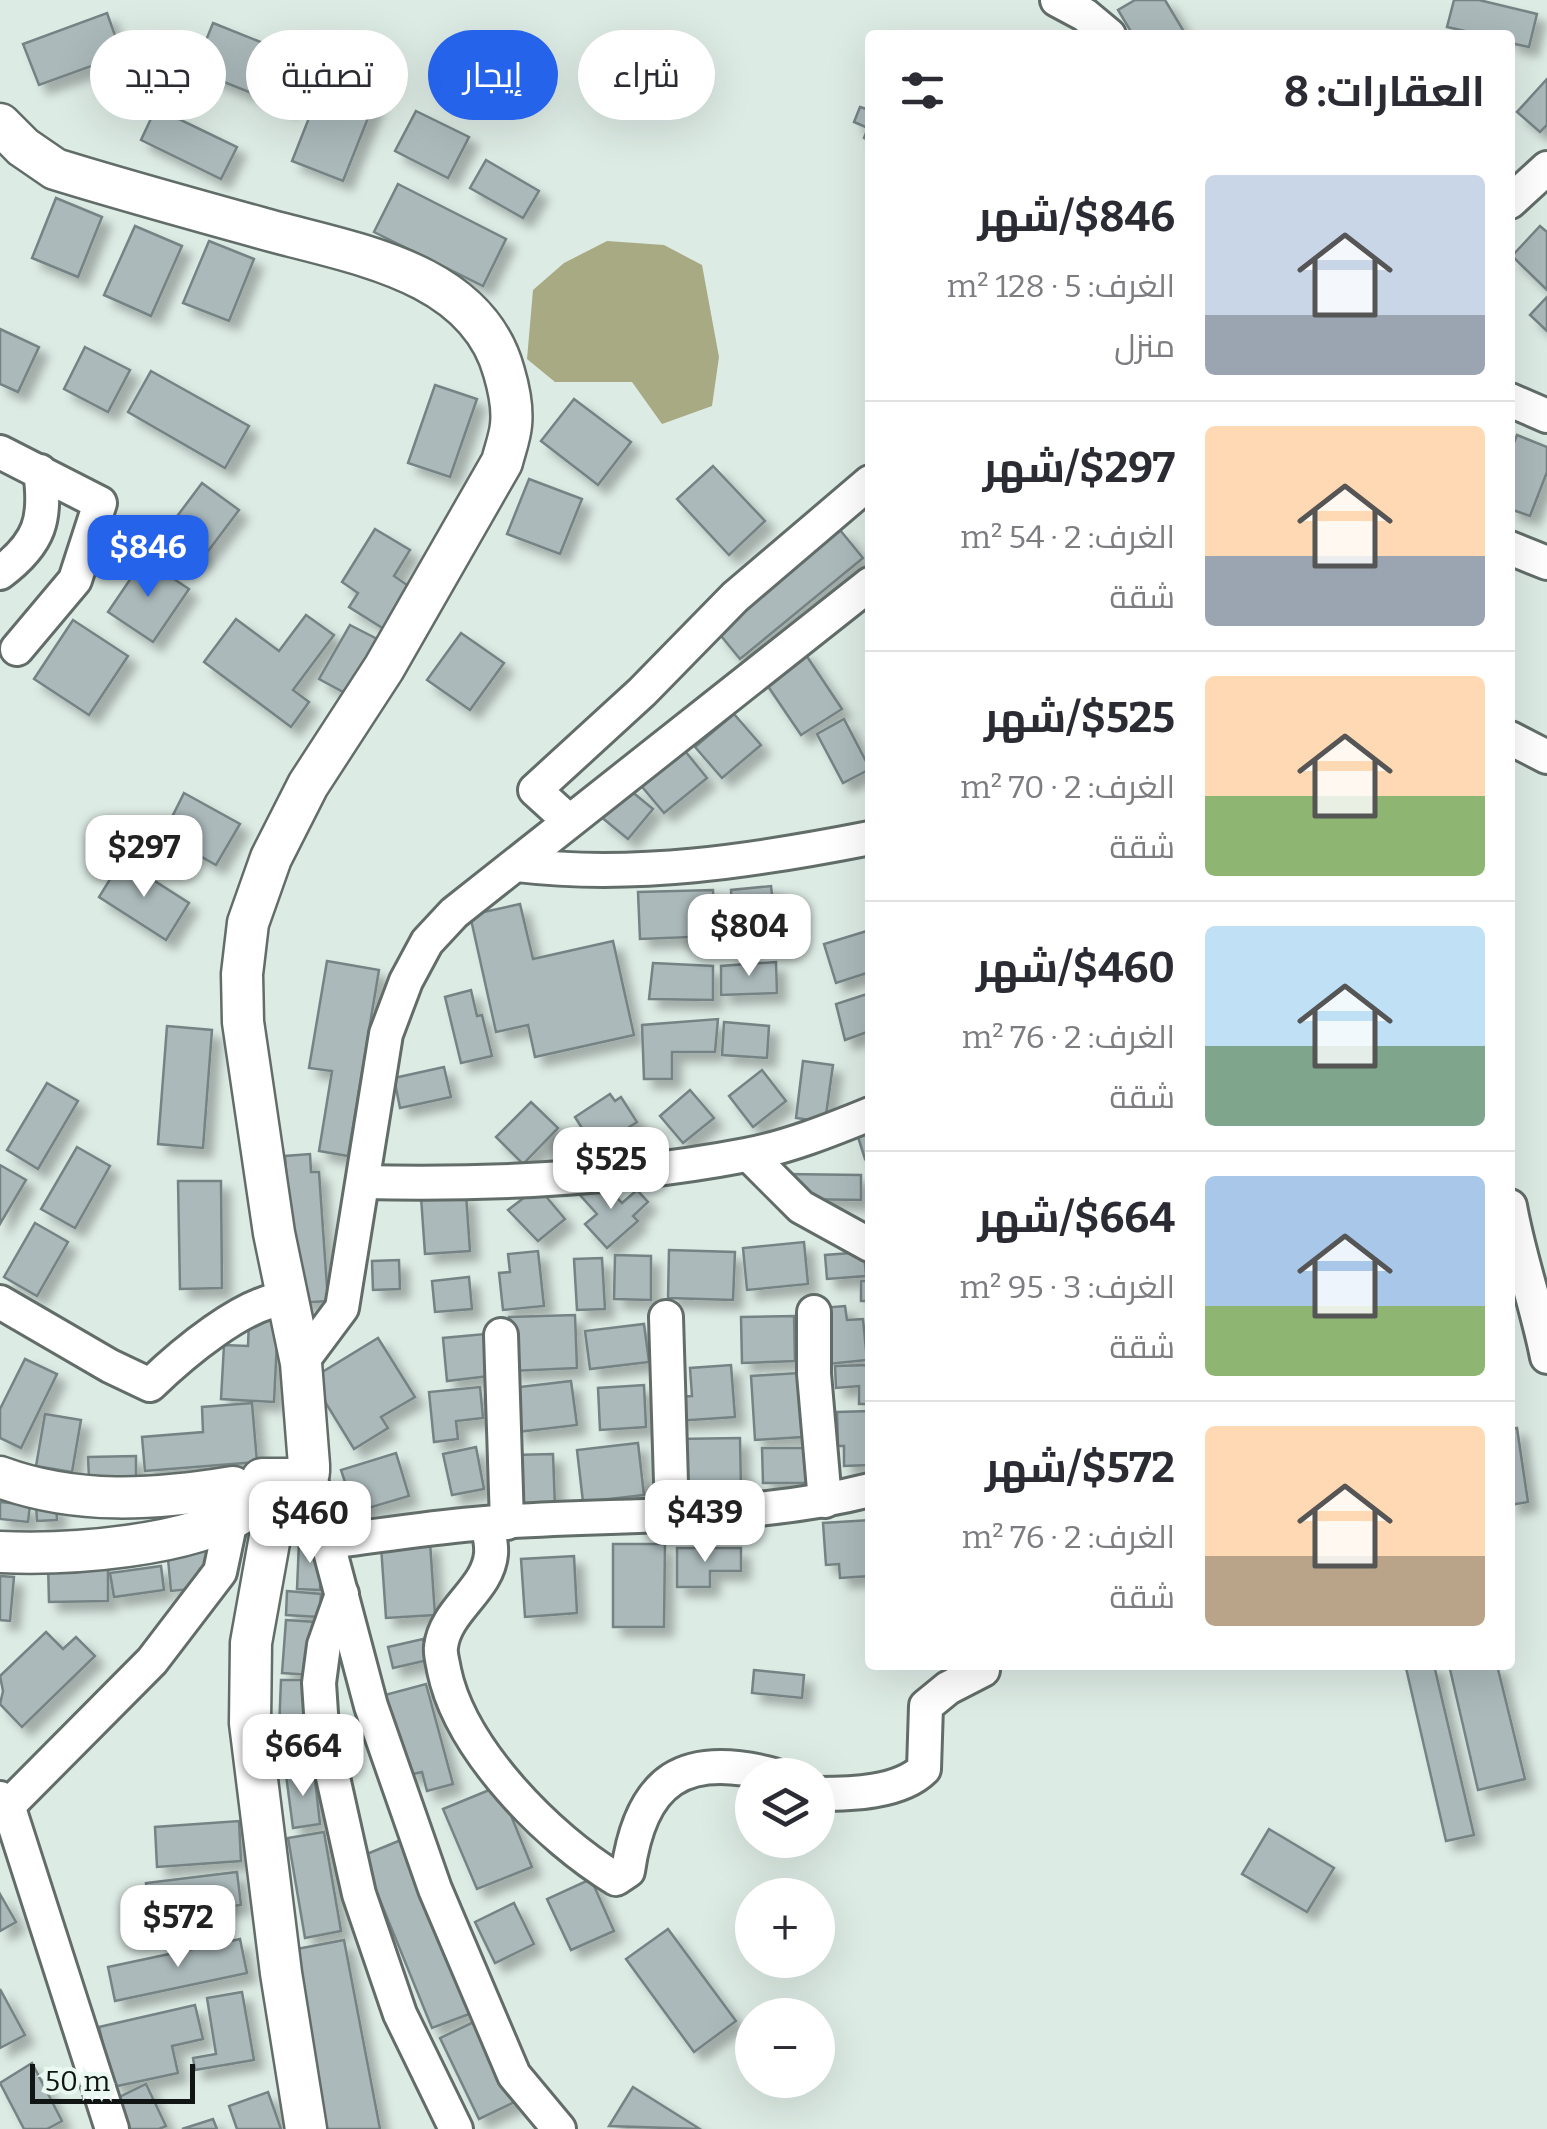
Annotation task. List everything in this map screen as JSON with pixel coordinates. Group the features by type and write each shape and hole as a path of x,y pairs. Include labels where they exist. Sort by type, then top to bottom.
{"main road":[{"path":"0,124 55,169 424,278 459,302 498,347 510,392 511,425 502,462 384,668 308,785 272,858 248,923 242,974 243,1022 274,1234 302,1363 309,1472 248,1499 104,1549 0,1552"},
{"path":"0,1477 57,1492 122,1498 188,1494 248,1499 273,1520 252,1630 250,1724 278,1956 306,2129"}],"street":[{"path":"1058,0 1103,30"},
{"path":"1515,197 1547,168"},
{"path":"1515,402 1547,416"},
{"path":"0,452 100,504 74,580 17,649"},
{"path":"0,573 21,557 42,524 40,471"},
{"path":"569,821 536,790 642,692 735,597 865,486"},
{"path":"1515,550 1547,563"},
{"path":"302,1363 342,1308 386,1034 406,980 428,942 454,913 865,588"},
{"path":"1515,741 1547,757"},
{"path":"517,864 566,870 685,868 865,846"},
{"path":"364,1182 430,1184 642,1170 749,1155 865,1116"},
{"path":"749,1155 800,1207 865,1242"},
{"path":"1515,1234 1539,1314 1547,1357"},
{"path":"0,1302 110,1366 150,1384 185,1351 249,1311 274,1299 288,1298"},
{"path":"814,1312 814,1374 825,1501"},
{"path":"666,1317 672,1516"},
{"path":"501,1335 497,1523 488,1566 449,1620 440,1649 449,1693 471,1739 558,1837 586,1861 616,1879 628,1870 638,1819 659,1791 688,1770 722,1765 735,1768"},
{"path":"309,1472 371,1706 435,1889 514,2076 559,2129"},
{"path":"329,1542 497,1523 672,1516 825,1501 865,1491"},
{"path":"112,2129 3,1806 152,1661 220,1572 248,1499"},
{"path":"342,1594 324,1645 319,1683 322,1728 359,1894 400,2014 456,2129"},
{"path":"835,1794 861,1793 915,1777 924,1768 926,1706 948,1688 983,1670"}],"green space":[{"path":"607,241 664,245 702,265 719,357 712,406 662,424 632,382 555,382 527,359 533,290 564,263"}],"building":[{"path":"1135,0 1165,0 1183,30 1130,30 1118,10"},
{"path":"1454,0 1479,0 1537,14 1529,47 1515,44 1515,30 1447,27"},
{"path":"107,13 113,30 90,30 90,67 39,85 23,44"},
{"path":"213,23 246,36 246,91 226,83 226,30 210,30"},
{"path":"1547,79 1547,125 1540,132 1517,112"},
{"path":"860,107 865,108 865,127 854,122"},
{"path":"416,111 469,137 448,178 395,151"},
{"path":"150,120 181,120 237,147 221,179 141,140"},
{"path":"308,120 367,120 343,181 292,161"},
{"path":"486,160 539,191 523,218 470,188"},
{"path":"398,184 506,239 483,286 374,232"},
{"path":"56,198 102,217 78,277 32,258"},
{"path":"135,226 182,246 151,316 104,295"},
{"path":"1540,226 1547,232 1547,290 1515,259 1515,253"},
{"path":"209,241 254,259 229,321 183,303"},
{"path":"1547,297 1547,331 1530,315"},
{"path":"0,329 39,347 18,392 0,384"},
{"path":"85,347 130,370 108,412 64,389"},
{"path":"151,371 249,426 225,468 128,412"},
{"path":"435,385 477,399 450,477 408,463"},
{"path":"574,399 631,442 598,485 541,441"},
{"path":"1517,435 1547,447 1547,472 1530,516 1515,511"},
{"path":"713,466 765,521 729,555 677,499"},
{"path":"529,479 582,499 560,554 507,534"},
{"path":"202,483 239,510 200,562 163,535"},
{"path":"375,529 410,550 394,576 410,587 384,629 349,607 358,593 342,582"},
{"path":"840,530 863,558 740,659 717,631"},
{"path":"144,559 189,589 153,642 108,612"},
{"path":"306,615 334,635 293,690 309,702 291,727 204,662 236,619 279,651"},
{"path":"73,620 128,656 89,715 34,679"},
{"path":"350,625 381,641 347,694 319,679"},
{"path":"461,633 504,663 470,710 427,680"},
{"path":"802,649 842,709 801,735 761,676"},
{"path":"734,714 761,745 722,778 695,747"},
{"path":"844,719 865,759 865,772 843,783 817,734"},
{"path":"681,746 707,778 664,813 638,782"},
{"path":"625,786 653,809 628,839 600,816"},
{"path":"184,793 240,824 216,865 163,835"},
{"path":"122,860 189,903 166,940 99,897"},
{"path":"771,886 776,929 733,930 731,890"},
{"path":"713,890 715,936 640,939 638,892"},
{"path":"520,904 533,959 613,941 634,1035 535,1057 528,1025 496,1032 470,915"},
{"path":"865,932 865,974 836,983 824,944"},
{"path":"327,961 379,970 348,1156 319,1151 332,1071 309,1068"},
{"path":"776,962 777,993 721,995 721,966"},
{"path":"653,963 713,966 713,1000 649,999"},
{"path":"471,990 492,1056 461,1063 445,997"},
{"path":"865,995 865,1033 845,1040 836,1004"},
{"path":"718,1019 715,1052 672,1052 672,1079 644,1079 642,1025"},
{"path":"724,1022 769,1026 767,1058 722,1055"},
{"path":"167,1026 212,1030 203,1148 158,1144"},
{"path":"803,1061 833,1065 825,1122 796,1118"},
{"path":"444,1067 451,1097 400,1108 394,1078"},
{"path":"762,1070 786,1101 753,1127 729,1096"},
{"path":"47,1083 78,1101 38,1169 7,1150"},
{"path":"690,1090 714,1118 683,1143 660,1116"},
{"path":"610,1094 615,1101 621,1097 637,1122 595,1149 575,1117"},
{"path":"531,1102 558,1128 523,1164 496,1137"},
{"path":"865,1135 865,1159 858,1137"},
{"path":"77,1147 110,1166 75,1228 41,1209"},
{"path":"310,1154 311,1172 319,1172 328,1301 296,1303 285,1156"},
{"path":"0,1165 26,1180 0,1224"},
{"path":"785,1174 861,1175 861,1200 800,1199"},
{"path":"599,1178 622,1203 637,1190 648,1202 633,1216 638,1221 607,1248 585,1224 597,1214 580,1195"},
{"path":"178,1181 221,1181 222,1288 180,1289"},
{"path":"538,1187 565,1219 538,1241 508,1210"},
{"path":"466,1194 470,1251 425,1254 421,1197"},
{"path":"35,1223 68,1242 37,1296 4,1277"},
{"path":"804,1242 808,1284 747,1290 743,1248"},
{"path":"669,1250 735,1252 733,1300 668,1298"},
{"path":"538,1251 544,1306 503,1310 499,1273 510,1272 508,1254"},
{"path":"864,1252 865,1276 827,1279 825,1255"},
{"path":"615,1255 651,1256 651,1300 614,1299"},
{"path":"602,1258 605,1309 577,1310 574,1259"},
{"path":"399,1260 400,1289 373,1290 372,1261"},
{"path":"469,1277 472,1309 435,1312 432,1281"},
{"path":"861,1281 865,1281 865,1301 861,1301"},
{"path":"845,1306 847,1320 863,1319 865,1360 828,1364 822,1308"},
{"path":"575,1315 577,1368 511,1371 509,1317"},
{"path":"794,1316 795,1361 742,1363 741,1317"},
{"path":"249,1320 278,1321 274,1402 221,1399 224,1345 248,1346"},
{"path":"644,1324 649,1362 590,1369 585,1331"},
{"path":"485,1334 490,1376 447,1381 443,1338"},
{"path":"378,1338 415,1397 381,1417 388,1428 354,1449 311,1379"},
{"path":"25,1359 57,1374 21,1448 0,1438 0,1409"},
{"path":"731,1365 735,1417 676,1421 674,1397 692,1396 690,1368"},
{"path":"865,1365 865,1404 859,1404 859,1386 836,1388 835,1366"},
{"path":"799,1373 803,1437 755,1440 751,1376"},
{"path":"571,1381 577,1425 517,1432 511,1388"},
{"path":"644,1385 646,1427 600,1430 598,1388"},
{"path":"480,1387 483,1418 456,1421 458,1439 434,1442 429,1392"},
{"path":"252,1403 257,1462 145,1471 142,1437 203,1432 202,1407"},
{"path":"865,1411 865,1465 844,1466 844,1446 838,1446 837,1412"},
{"path":"45,1414 81,1420 72,1472 36,1466"},
{"path":"1515,1428 1528,1502 1515,1504"},
{"path":"740,1438 741,1489 676,1490 676,1439"},
{"path":"638,1443 644,1495 583,1502 577,1450"},
{"path":"476,1447 484,1489 452,1495 443,1454"},
{"path":"762,1448 814,1448 814,1483 763,1483"},
{"path":"396,1453 409,1496 355,1512 341,1470"},
{"path":"553,1454 555,1507 515,1509 513,1455"},
{"path":"136,1456 136,1478 89,1479 88,1457"},
{"path":"0,1502 30,1505 28,1522 0,1519"},
{"path":"56,1504 57,1520 37,1521 36,1505"},
{"path":"865,1520 865,1576 840,1578 839,1564 826,1565 823,1523"},
{"path":"299,1542 322,1542 320,1590 297,1589"},
{"path":"430,1542 435,1615 386,1618 381,1546"},
{"path":"209,1544 212,1568 200,1569 202,1588 171,1591 167,1548"},
{"path":"613,1544 665,1544 664,1627 613,1627"},
{"path":"677,1548 741,1548 741,1571 710,1571 710,1587 677,1587"},
{"path":"574,1556 577,1613 525,1617 521,1559"},
{"path":"108,1562 108,1601 49,1602 48,1563"},
{"path":"161,1566 164,1590 114,1597 110,1573"},
{"path":"0,1576 14,1577 10,1621 0,1620"},
{"path":"287,1591 321,1594 319,1617 286,1615"},
{"path":"286,1620 316,1622 312,1675 282,1673"},
{"path":"46,1632 63,1649 76,1637 95,1656 22,1727 0,1704 0,1676"},
{"path":"423,1639 428,1660 393,1668 388,1647"},
{"path":"754,1670 804,1675 802,1698 752,1693"},
{"path":"1406,1670 1435,1670 1474,1835 1446,1841"},
{"path":"1450,1670 1498,1670 1525,1779 1478,1790"},
{"path":"281,1680 310,1680 308,1731 279,1730"},
{"path":"426,1684 453,1784 427,1791 422,1772 409,1775 381,1696"},
{"path":"314,1771 320,1824 293,1828 286,1775"},
{"path":"499,1786 532,1867 477,1889 443,1809"},
{"path":"239,1821 241,1861 157,1867 155,1827"},
{"path":"1269,1829 1334,1868 1307,1912 1242,1874"},
{"path":"324,1832 341,1931 305,1938 288,1838"},
{"path":"401,1840 472,2013 432,2028 362,1856"},
{"path":"237,1872 241,1905 150,1916 146,1883"},
{"path":"591,1879 614,1931 571,1950 547,1899"},
{"path":"0,1894 16,1922 0,1931"},
{"path":"514,1903 534,1944 495,1963 475,1922"},
{"path":"668,1929 735,2022 694,2052 626,1959"},
{"path":"240,1939 247,1973 115,2001 108,1967"},
{"path":"344,1940 380,2129 315,2129 281,1952"},
{"path":"0,1989 25,2035 0,2048"},
{"path":"242,1992 254,2060 195,2070 193,2058 216,2054 207,1998"},
{"path":"195,2005 203,2039 172,2046 178,2073 113,2087 99,2027"},
{"path":"482,2018 521,2099 479,2119 440,2038"},
{"path":"32,2063 62,2121 47,2129 24,2129 0,2083"},
{"path":"146,2084 166,2126 117,2129 105,2104"},
{"path":"633,2087 700,2129 609,2126"},
{"path":"268,2092 281,2129 237,2129 229,2106"},
{"path":"213,2119 217,2129 182,2129"}]}
